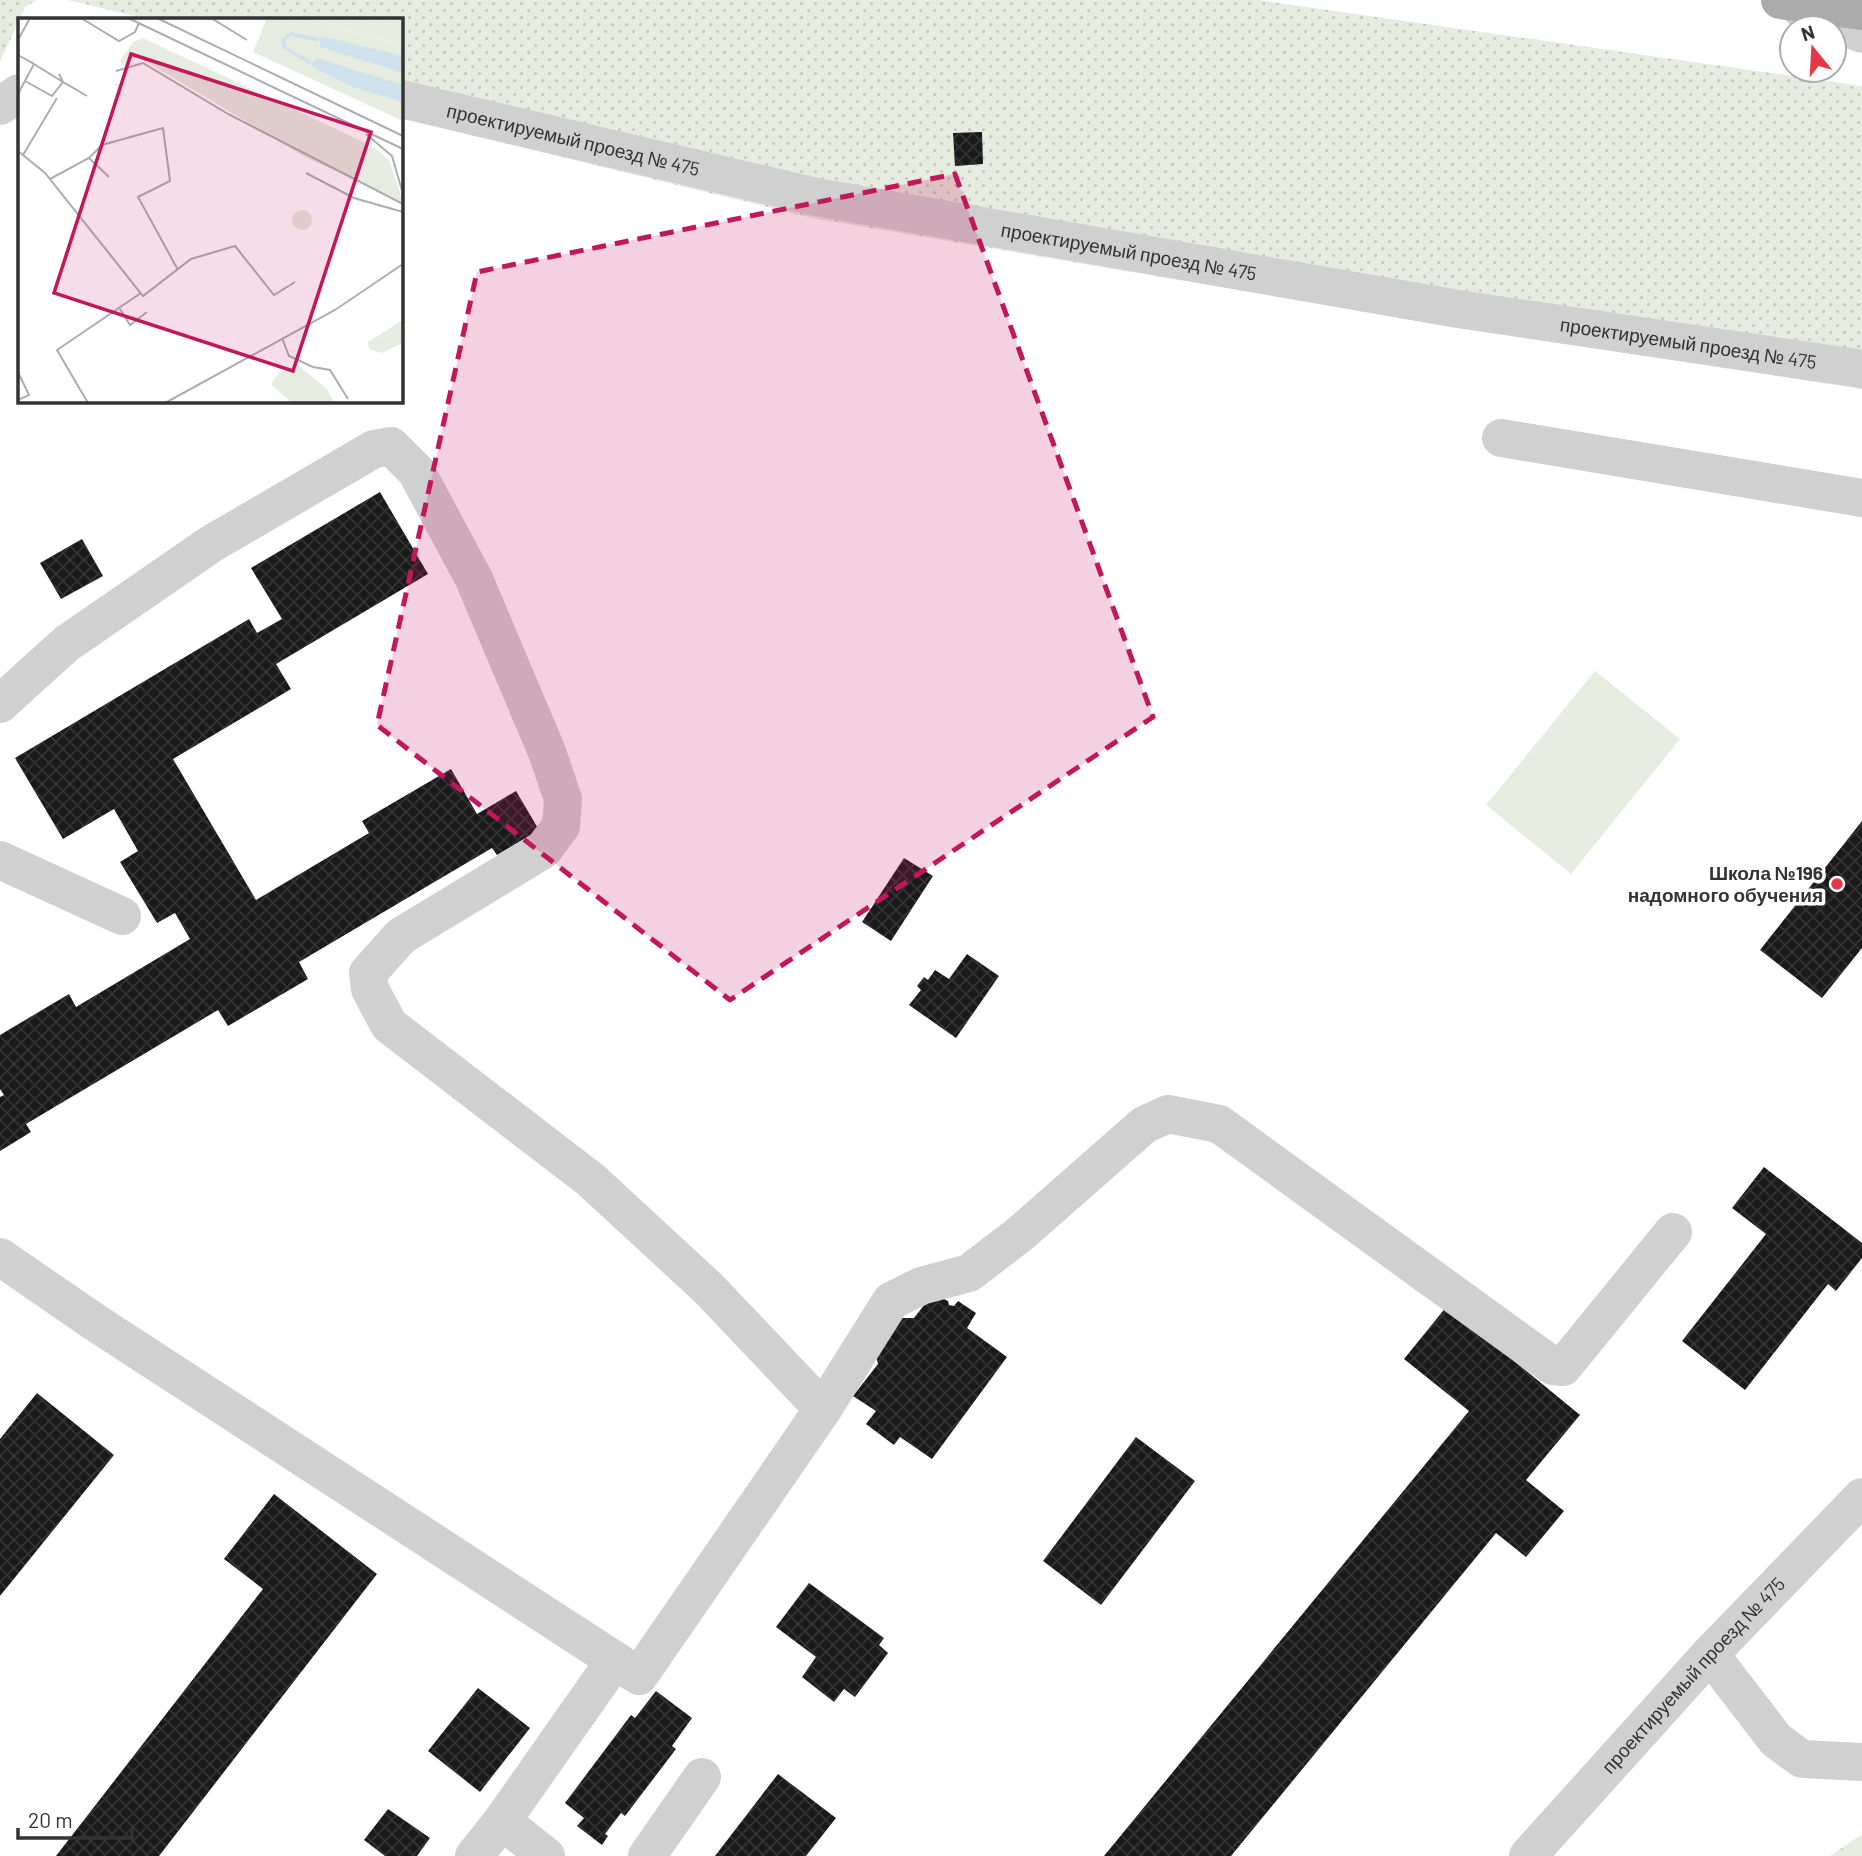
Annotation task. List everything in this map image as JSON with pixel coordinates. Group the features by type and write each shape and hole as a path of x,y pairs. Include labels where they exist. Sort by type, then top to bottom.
{"main road":[{"path":"1780,0 1862,11"}],"street":[{"path":"1780,0 1862,34"},
{"path":"0,106 18,94"},
{"name":"проектируемый проезд № 475","path":"402,99 816,197 1458,309 1862,369"},
{"path":"1501,438 1862,498"},
{"path":"0,704 66,644 212,544 374,449 391,446 416,471 474,579 547,752 563,799 561,826 543,850 401,936 368,973 370,989 389,1024 591,1180 709,1289 823,1409"},
{"path":"0,860 122,916"},
{"path":"0,1256 96,1323 639,1676 823,1409 891,1301 921,1286 969,1273 1020,1234 1144,1125 1168,1114 1219,1124 1553,1366 1563,1367 1673,1231"},
{"name":"проектируемый проезд № 475","path":"1528,1856 1710,1654 1862,1497"},
{"path":"1710,1654 1776,1740 1802,1759 1862,1762"},
{"path":"474,1856 502,1821 615,1660"},
{"path":"647,1856 702,1777"},
{"path":"502,1821 546,1856"}],"highlighted area":[{"path":"955,174 1153,717 730,1000 377,725 477,272"}],"green space":[{"path":"0,0 37,0 25,7 18,18 0,62"},
{"path":"68,0 1258,0 1778,74 1778,84 1862,86 1862,389 1456,327 812,218 402,118 402,18 138,18"},
{"path":"1595,671 1680,739 1571,874 1486,805"},
{"path":"1862,1835 1862,1856 1830,1856 1859,1836"}],"building":[{"path":"982,132 983,164 955,166 953,133"},
{"path":"380,492 428,574 276,664 291,689 173,759 256,900 369,833 362,821 451,769 477,814 516,791 539,830 497,855 492,848 299,962 308,979 228,1026 218,1010 26,1124 31,1132 0,1151 0,1097 4,1095 0,1089 0,1035 69,994 76,1007 190,939 175,913 157,923 120,862 138,851 114,809 63,839 15,758 249,619 257,633 282,619 251,568"},
{"path":"82,539 103,576 61,599 40,563"},
{"name":"Школа №196 надомного обучения","path":"1862,821 1862,948 1822,998 1760,950"},
{"path":"904,858 933,876 891,941 862,922"},
{"path":"967,954 999,976 956,1038 909,1005 921,990 917,986 924,977 928,980 935,970 949,979"},
{"path":"1764,1167 1862,1243 1862,1258 1836,1291 1828,1284 1745,1390 1682,1341 1766,1234 1732,1208"},
{"path":"942,1298 954,1306 958,1301 976,1313 967,1328 1007,1357 932,1459 900,1437 894,1445 866,1424 876,1411 853,1396 878,1364 874,1348 897,1318 914,1318 928,1300"},
{"path":"1447,1306 1580,1415 1526,1480 1564,1511 1526,1557 1496,1533 1231,1856 1104,1856 1469,1411 1404,1359"},
{"path":"37,1393 114,1455 0,1596 0,1439"},
{"path":"1136,1437 1195,1481 1101,1605 1043,1561"},
{"path":"274,1494 377,1574 159,1856 56,1856 263,1589 224,1559"},
{"path":"809,1583 884,1638 879,1645 888,1653 855,1697 844,1689 834,1702 802,1677 816,1657 776,1627"},
{"path":"478,1688 530,1728 480,1792 428,1751"},
{"path":"656,1691 692,1718 672,1746 676,1749 625,1816 621,1813 605,1834 608,1836 602,1845 577,1826 584,1818 565,1803 631,1715 635,1718"},
{"path":"778,1774 836,1818 806,1856 715,1856"},
{"path":"388,1809 430,1838 417,1856 385,1856 364,1840"}],"place":[{"name":"Школа №196 надомного обучения","path":"1837,884"}]}
